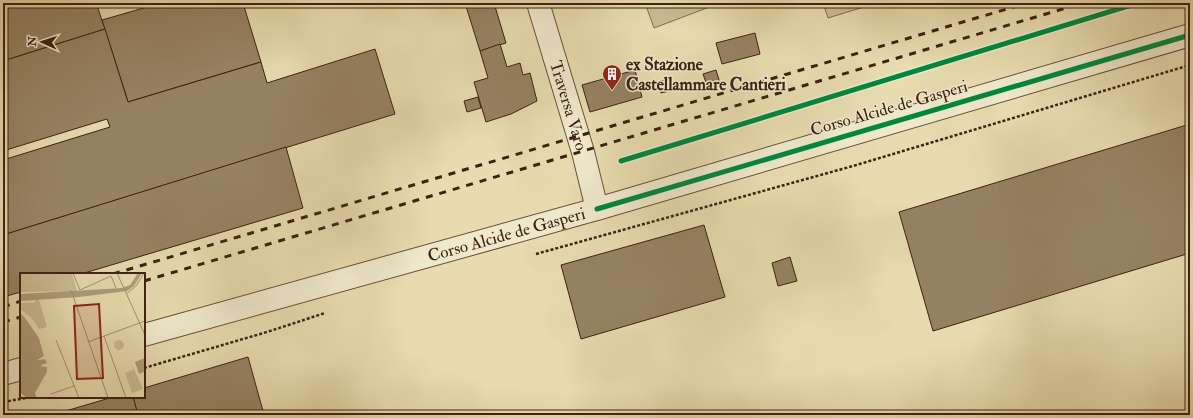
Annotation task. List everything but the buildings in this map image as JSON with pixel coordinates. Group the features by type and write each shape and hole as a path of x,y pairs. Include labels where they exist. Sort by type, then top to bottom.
{"street":[{"name":"Traversa Varo","path":"538,3 580,141 597,209"},
{"name":"Corso Alcide de Gasperi","path":"145,335 597,209 1190,34"},
{"path":"3,374 20,369"}],"path":[{"path":"3,402 26,398"}],"shaded area":[{"path":"645,3 720,3 654,28"},
{"path":"823,3 877,3 828,18"}],"railway":[{"path":"116,273 1027,3"},
{"path":"145,281 1083,3"},
{"path":"3,307 20,301"},
{"path":"3,322 20,317"}],"cycle path":[{"path":"621,161 1138,3"},
{"path":"597,209 1190,35"}],"place":[{"name":"ex Stazione Castellammare Cantieri","path":"612,91"}]}
